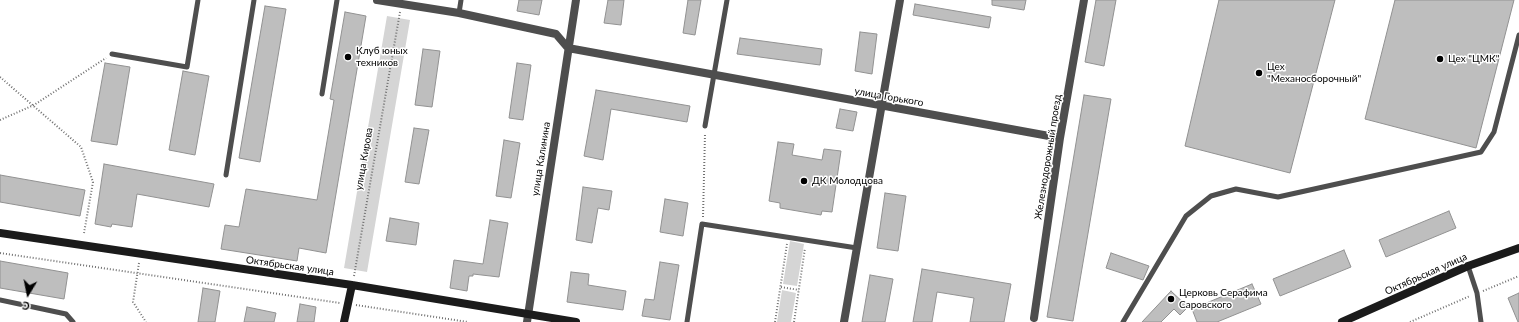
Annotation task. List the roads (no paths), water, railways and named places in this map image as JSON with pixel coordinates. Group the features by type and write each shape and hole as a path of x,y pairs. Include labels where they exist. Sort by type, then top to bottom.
{"main road":[{"name":"Октябрьская улица","path":"0,233 352,285 528,318 576,322"},
{"name":"Октябрьская улица","path":"1342,322 1468,266 1519,248"},
{"path":"344,322 352,285"}],"street":[{"path":"377,0 459,13 556,34 568,48"},
{"name":"улица Калинина","path":"528,318 576,0"},
{"path":"844,322 900,0"},
{"name":"Железнодорожный проезд","path":"1034,318 1060,138 1084,0"},
{"name":"улица Горького","path":"568,48 1060,138"}],"lane":[{"path":"112,54 187,67 198,0"},
{"path":"226,175 254,0"},
{"path":"322,94 337,0"},
{"path":"459,13 461,0"},
{"path":"705,126 727,0"},
{"path":"1123,322 1186,216 1211,196 1236,189 1278,197 1481,152 1494,132 1519,35"},
{"path":"687,322 702,224 857,248"},
{"path":"1468,266 1477,293 1481,322"},
{"path":"0,300 66,314 72,322"}],"place":[{"name":"Клуб юных техников","path":"348,57"},
{"name":"Цех \"ЦМК\"","path":"1440,59"},
{"name":"Цех \"Механосборочный\"","path":"1259,73"},
{"name":"ДК Молодцова","path":"804,181"},
{"name":"Церковь Серафима Саровского","path":"1171,299"}]}
